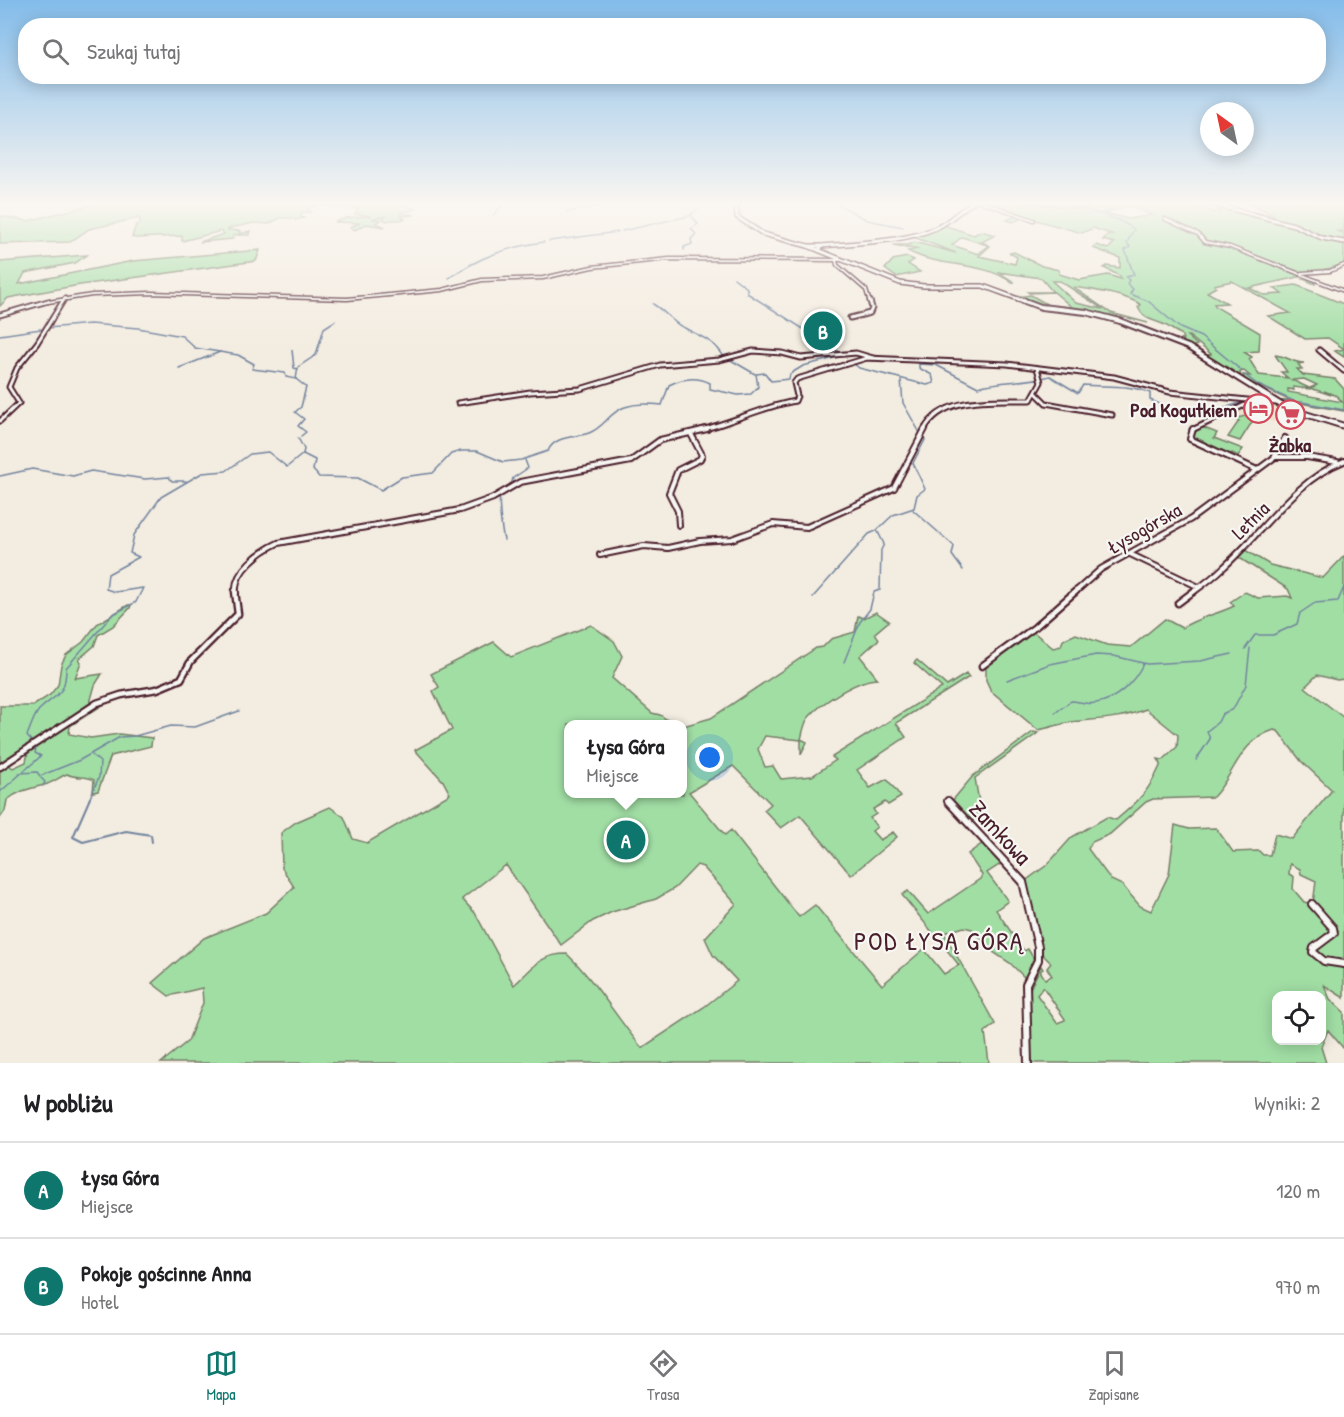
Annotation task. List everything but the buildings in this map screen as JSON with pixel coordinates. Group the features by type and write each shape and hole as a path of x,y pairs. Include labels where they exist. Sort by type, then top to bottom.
{"main road":[{"path":"826,252 838,260 907,284 980,286 1041,307 1114,319 1188,347 1276,402 1308,417 1344,426"}],"street":[{"path":"1244,252 1344,291"},
{"path":"0,315 65,298 151,293 347,299 442,290 482,280 543,278 591,267 661,260 838,260 869,295 870,314 850,318"},
{"path":"1301,273 1330,271 1344,265"},
{"path":"0,421 19,403 9,387 18,363 37,344 46,325 65,298"},
{"path":"1319,350 1344,371"},
{"path":"458,403 530,392 571,390 660,365 728,358 753,351 807,358 862,354 873,358"},
{"path":"0,767 97,703 121,695 157,689 181,679 191,661 238,614 235,588 239,577 253,559 270,546 341,530 460,510 493,498 519,482 572,474 631,461 660,441 733,422 768,406 795,401 797,396 794,383 797,379 865,358 1007,364 1114,377 1170,392 1276,402"},
{"path":"600,555 644,546 668,548 700,541 732,539 773,524 807,527 894,488 932,419 951,405 1031,400 1036,393 1040,379 1037,368"},
{"path":"1036,393 1046,403 1112,415"},
{"path":"1248,401 1244,407 1223,412 1193,428 1190,439 1257,470"},
{"path":"679,525 678,511 669,493 674,473 678,468 700,459 702,455 691,434"},
{"path":"1285,438 1275,457 1306,457 1337,462"},
{"name":"Łysogórska","path":"982,666 1035,627 1090,578 1194,516 1275,457"},
{"name":"Letnia","path":"1178,603 1225,567 1314,478 1337,462 1344,461"},
{"path":"1129,554 1199,587"},
{"name":"Zamkowa","path":"948,801 1023,882 1038,947 1038,960 1026,984 1028,1063"},
{"path":"1312,904 1333,928 1334,933 1314,948 1313,952 1324,961 1344,964"}],"shaded area":[{"path":"1254,403 1274,405 1300,417 1294,422 1274,418 1274,422 1248,415 1234,419 1223,414 1246,408"}],"green space":[{"path":"259,252 256,261 80,285 8,298 0,306 0,262 87,255 75,263 25,273 19,284 133,261"},
{"path":"909,252 971,252 978,254 984,252 979,256 1015,264 1017,257 1010,253 1014,252 1042,266 1059,270 1059,274 1079,280 1108,275 1121,279 1120,276 1104,268 1107,266 1120,268 1120,258 1103,252 1344,252 1344,264 1311,272 1290,269 1314,280 1315,284 1303,279 1307,278 1303,276 1249,288 1264,295 1282,294 1274,288 1296,285 1344,304 1344,349 1328,338 1305,339 1268,316 1290,313 1232,281 1214,285 1216,287 1207,292 1227,303 1214,304 1216,307 1260,333 1259,351 1244,352 1252,357 1249,359 1259,375 1288,378 1281,372 1287,372 1275,355 1304,363 1298,364 1302,369 1297,369 1303,375 1335,379 1344,389 1344,411 1300,403 1285,405 1277,401 1289,400 1245,380 1243,375 1250,376 1244,371 1240,372 1241,378 1205,356 1211,354 1189,336 1187,336 1197,345 1191,347 1204,354 1164,336 1176,340 1183,339 1181,334 1146,317 1140,312 1138,307 1141,305 1127,298 1073,287 1111,313 1148,323 1117,315 1117,318 1149,329 1100,314 1046,306 1016,297 1031,295 1050,306 1074,309 1054,292 1029,293 1053,292 1041,278 998,272 1014,282 1012,283 988,271 921,257","holes":["1052,281 1060,281 1103,309 1076,303","1304,379 1317,385 1310,388 1337,396 1342,402 1288,392 1288,389 1294,390 1293,387 1311,389 1292,380"]},
{"path":"907,257 914,260 908,264 920,272 896,277 885,269 893,260"},
{"path":"1344,349 1344,357 1335,351"},
{"path":"1226,414 1234,419 1249,415 1254,419 1240,441 1228,437 1239,421 1222,416"},
{"path":"1202,427 1217,433 1214,438 1243,449 1238,456 1232,453 1229,456 1193,439 1195,429"},
{"path":"1245,550 1270,565 1323,578 1344,556 1344,679 1337,680 1317,675 1305,687 1344,718 1344,998 1324,985 1330,999 1344,1012 1344,1049 1328,1030 1326,1035 1326,991 1272,991 1272,1045 1322,1045 1326,1063 1030,1063 1029,991 1041,966 1043,969 1040,971 1045,979 1052,976 1047,968 1051,963 1041,953 1029,892 1024,882 1047,865 1072,837 1107,817 1116,820 1131,807 1152,781 1161,764 1158,759 1163,760 1177,747 1178,735 1146,709 1119,717 1071,722 1038,730 991,691 986,680 986,666 1031,630 1053,648 1061,646 1063,640 1076,634 1107,645 1131,647 1165,619 1182,628 1234,606 1230,602 1245,592 1258,598 1287,596 1292,598 1288,589 1238,557","holes":["1274,730 1278,731 1301,761 1332,790 1292,839 1275,834 1270,855 1263,855 1259,851 1233,852 1216,828 1189,829 1175,825 1169,874 1151,911 1140,906 1122,885 1111,880 1088,849 1092,842 1110,834 1146,802 1153,799 1213,797 1245,750 1262,735","1290,864 1300,869 1301,874 1316,881 1313,904 1304,902 1293,889 1294,877 1289,874","1043,987 1065,1019 1065,1020 1057,1023 1037,995"]},
{"path":"131,605 130,608 113,626 98,635 94,646 79,659 81,662 75,678 102,674 95,685 90,703 0,765 0,706 33,706 50,695 58,685 61,665 66,655 83,642 97,624"},
{"path":"876,612 889,621 875,633 879,639 860,656 878,679 851,687 831,698 815,711 807,719 805,725 801,739 807,742 801,754 801,740 765,736 758,749 765,767 773,766 781,779 812,776 836,760 832,757 942,688 914,663 917,660 947,686 966,674 969,677 896,723 906,737 857,770 870,788 887,779 901,797 888,805 885,802 873,809 876,814 870,818 877,827 872,831 880,840 893,832 897,837 851,875 800,815 781,828 764,810 771,804 733,766 689,792 725,835 731,830 799,917 815,905 882,985 924,949 944,974 959,965 902,895 908,891 928,914 980,879 982,875 968,854 983,843 1002,863 987,873 1008,901 996,910 1024,951 1028,949 1035,961 1026,979 1010,963 993,952 972,929 964,927 944,933 995,1024 985,1032 989,1063 161,1063 188,1041 203,1003 202,988 169,996 152,983 204,938 266,913 294,887 282,868 281,833 296,822 330,807 344,817 353,839 367,843 450,794 443,781 415,750 452,730 433,691 439,687 431,674 494,642 511,657 591,625 614,641 622,656 612,678 652,713 667,720 564,720 564,798 687,798 687,725 711,718 816,648 823,647 831,639 855,632 858,616 864,618","holes":["506,865 561,945 593,921 612,912 656,899 675,888 697,865 703,867 736,904 705,938 713,955 737,981 704,1007 642,1048 588,976 567,954 542,960 514,985 475,913 462,899"]},
{"path":"107,702 70,726 69,734 91,738 119,734 152,738 151,746 111,756 98,791 93,792 94,780 67,774 50,783 25,790 7,800 5,811 0,818 0,769 9,765 13,768 26,762 28,752 79,715"},
{"path":"1033,732 1038,733 975,778 980,808 971,824 952,801 973,776"}],"waterway":[{"path":"449,278 471,264 502,252"},
{"path":"1126,252 1134,275 1126,277 1129,280 1127,284 1133,289 1130,294 1148,301 1180,328 1201,337 1242,371"},
{"path":"734,278 747,288 747,293 841,353"},
{"path":"653,304 679,325 710,342 724,357"},
{"path":"298,369 316,355 324,328 335,321"},
{"path":"48,328 90,324 138,328 182,336 195,348 220,352"},
{"path":"0,335 41,329"},
{"path":"292,350 294,368 298,369"},
{"path":"179,368 220,352"},
{"path":"220,352 238,355 254,364 252,369 285,373 286,377 296,379"},
{"path":"303,454 315,460 313,470 319,477 358,478 381,490 402,477 433,473 451,454 461,451 477,451 503,462 521,460 548,451 555,442 589,433 620,409 639,404 662,405 669,385 679,381 700,379 710,383 710,389 738,395 751,394 758,387 756,374 765,373 771,381 789,379 790,374 803,366 846,355"},
{"path":"729,359 755,374"},
{"path":"861,361 854,364 859,368 927,385 934,383 932,375 919,368 919,364 936,365 978,387 1050,376 1078,393 1083,385 1134,388 1150,393 1150,400 1187,411 1209,411 1246,401"},
{"path":"296,379 298,369"},
{"path":"1245,375 1258,385 1296,402"},
{"path":"296,379 306,387 301,407 295,412 304,419 298,426 306,432 301,436"},
{"path":"901,380 903,403 920,433"},
{"path":"1253,399 1272,401"},
{"path":"1280,402 1296,402"},
{"path":"1296,402 1344,410"},
{"path":"844,662 860,622 870,609 874,592 880,590 881,550 884,544 877,530 893,515 914,508 917,495 925,489 913,463 925,440 923,437"},
{"path":"298,438 304,449 303,454"},
{"path":"33,743 27,736 35,715 62,689 66,668 112,615 136,602 143,588 115,592 106,589 108,574 139,557 130,553 134,535 161,497 202,473 226,471 250,454 268,452 287,467 303,454"},
{"path":"512,482 513,478 528,468 525,460"},
{"path":"0,476 32,469 73,476 91,471 145,479 169,477 172,481 186,481"},
{"path":"500,497 504,540"},
{"path":"913,510 954,546 952,555 963,570"},
{"path":"813,597 869,534 876,531"},
{"path":"1245,649 1255,635 1273,635 1297,624 1300,613 1315,603 1338,601 1344,587"},
{"path":"1196,760 1210,739 1207,731 1218,722 1222,714 1233,709 1246,685 1250,648"},
{"path":"1007,680 1050,664 1096,655 1114,656 1147,664 1200,661 1232,654"},
{"path":"1055,713 1071,701 1093,703 1111,698 1130,683 1143,664"},
{"path":"22,773 37,772 40,776 80,760 120,737 135,736 171,726 195,727 239,711"},
{"path":"22,773 41,756 35,753 36,748"},
{"path":"89,800 99,777 100,762 92,755"},
{"path":"0,792 22,773"},
{"path":"41,778 45,782 43,786"},
{"path":"90,798 73,837 83,842 126,831 151,835 152,842"}],"place":[{"name":"Pokoje gościnne Anna","path":"823,331"},
{"name":"Pod Kogutkiem","path":"1258,409"},
{"name":"Żabka","path":"1290,414"},
{"name":"Łysa Góra","path":"626,840"}],"district":[{"name":"POD ŁYSĄ GÓRĄ","path":"939,940"}]}
